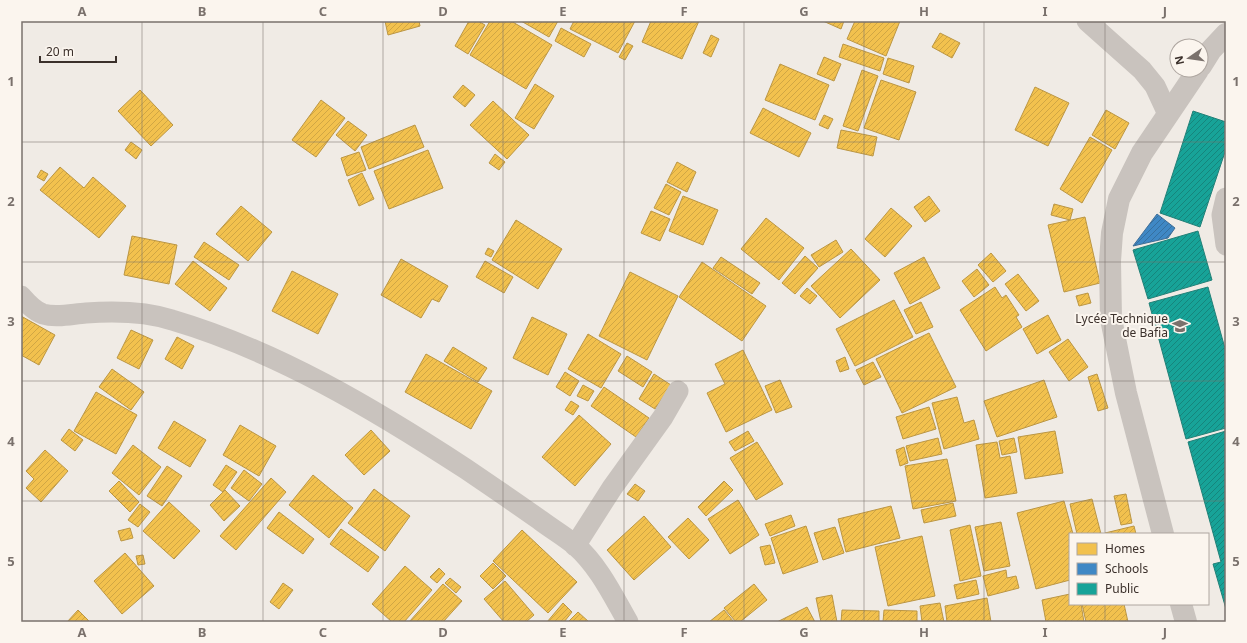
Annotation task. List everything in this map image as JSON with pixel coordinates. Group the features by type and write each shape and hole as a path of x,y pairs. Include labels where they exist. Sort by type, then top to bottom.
{"street":[{"path":"1087,21 1142,70 1155,86 1168,114"},
{"path":"1209,53 1226,34"},
{"path":"1163,533 1126,393 1111,319 1110,261 1112,233 1120,199 1142,153 1193,78"},
{"path":"1226,198 1222,216 1226,245"},
{"path":"21,296 31,308 43,314 56,316 87,313 129,312 170,319 229,340 286,364 358,403 435,449 493,487 576,546 594,565 628,622"},
{"path":"576,546 612,488 663,417 678,391"},
{"path":"1181,605 1186,622"}],"building: Homes":[{"path":"385,21 419,21 420,26 388,35"},
{"path":"469,21 478,21 485,25 468,54 455,46"},
{"path":"490,21 511,21 552,45 526,89 470,55"},
{"path":"521,21 558,21 549,37"},
{"path":"574,21 635,21 618,53 570,29"},
{"path":"651,21 699,21 682,59 642,42"},
{"path":"823,21 844,21 841,29"},
{"path":"855,21 900,21 886,56 847,39"},
{"path":"561,28 591,44 584,57 555,41"},
{"path":"940,33 960,43 952,58 932,47"},
{"path":"711,35 719,39 711,57 703,53"},
{"path":"627,43 633,46 625,60 619,57"},
{"path":"843,44 884,58 880,71 839,57"},
{"path":"824,57 841,64 834,81 817,74"},
{"path":"888,58 914,66 909,83 883,74"},
{"path":"780,64 829,85 815,120 765,100"},
{"path":"862,70 878,76 858,131 843,126"},
{"path":"881,80 916,92 899,140 864,128"},
{"path":"535,84 554,96 534,129 515,118"},
{"path":"463,85 475,95 465,107 453,97"},
{"path":"1035,87 1069,103 1048,146 1015,130"},
{"path":"140,90 173,125 151,146 118,111"},
{"path":"321,100 345,118 316,157 292,140"},
{"path":"493,101 529,135 507,159 470,125"},
{"path":"763,108 811,133 799,157 750,133"},
{"path":"1106,110 1129,123 1115,149 1092,135"},
{"path":"824,115 833,119 828,129 819,125"},
{"path":"348,121 367,135 355,151 336,135"},
{"path":"415,125 424,147 369,169 361,147"},
{"path":"841,130 877,137 873,156 837,148"},
{"path":"1090,137 1112,150 1082,203 1060,189"},
{"path":"131,142 142,150 136,159 125,150"},
{"path":"428,150 443,188 389,209 374,171"},
{"path":"359,152 366,170 347,176 341,158"},
{"path":"495,154 505,162 499,170 489,163"},
{"path":"677,162 696,172 687,192 667,182"},
{"path":"60,167 84,188 93,177 126,206 99,238 40,190"},
{"path":"41,170 48,174 44,181 37,177"},
{"path":"362,173 374,199 359,206 348,180"},
{"path":"666,184 681,192 669,215 654,208"},
{"path":"683,196 718,210 703,245 669,231"},
{"path":"929,196 940,211 925,222 914,207"},
{"path":"1054,204 1073,209 1070,220 1051,215"},
{"path":"241,206 272,232 248,261 216,234"},
{"path":"891,208 912,226 885,257 865,239"},
{"path":"651,211 670,219 660,241 641,233"},
{"path":"1085,217 1100,283 1064,292 1048,225"},
{"path":"766,218 804,248 779,280 741,249"},
{"path":"516,220 562,249 538,289 492,260"},
{"path":"132,236 177,245 169,284 124,275"},
{"path":"836,240 843,252 819,267 811,255"},
{"path":"204,242 239,265 229,280 194,257"},
{"path":"488,248 494,251 491,257 485,254"},
{"path":"851,249 880,280 840,318 811,286"},
{"path":"991,253 1006,271 993,282 978,265"},
{"path":"805,256 818,268 795,294 782,283"},
{"path":"721,257 760,283 752,294 713,268"},
{"path":"924,257 940,288 910,304 894,273"},
{"path":"401,259 448,286 439,302 432,299 421,318 381,295"},
{"path":"193,261 227,288 210,311 175,284"},
{"path":"485,261 513,277 504,293 476,277"},
{"path":"702,262 766,306 742,341 679,297"},
{"path":"977,269 989,285 974,297 962,281"},
{"path":"292,271 338,294 318,334 272,311"},
{"path":"630,272 678,296 647,360 599,336"},
{"path":"1018,274 1039,301 1026,311 1005,284"},
{"path":"995,287 1002,298 1006,295 1019,315 1016,317 1022,327 986,351 960,310"},
{"path":"807,288 817,296 810,304 800,296"},
{"path":"1088,293 1091,303 1079,306 1076,296"},
{"path":"894,300 913,337 855,366 836,329"},
{"path":"921,302 933,327 916,334 904,310"},
{"path":"1048,315 1061,340 1037,354 1023,329"},
{"path":"21,316 55,335 39,365 21,355"},
{"path":"532,317 567,334 548,375 513,358"},
{"path":"131,330 153,340 139,369 117,358"},
{"path":"929,333 956,387 902,413 876,359"},
{"path":"588,334 621,354 601,388 568,369"},
{"path":"177,337 194,346 182,369 165,359"},
{"path":"1068,339 1088,367 1069,381 1049,352"},
{"path":"453,347 487,368 478,382 444,361"},
{"path":"743,350 772,410 726,432 707,393 725,384 715,364"},
{"path":"426,354 492,391 471,429 405,392"},
{"path":"627,356 652,372 643,387 618,371"},
{"path":"845,357 849,369 840,372 836,361"},
{"path":"873,362 881,377 864,385 856,370"},
{"path":"112,369 144,392 131,410 99,387"},
{"path":"565,372 579,381 570,396 556,387"},
{"path":"654,374 671,385 655,409 639,399"},
{"path":"1097,374 1108,408 1098,411 1088,377"},
{"path":"780,380 792,407 776,413 765,386"},
{"path":"1044,380 1057,417 997,437 984,401"},
{"path":"583,385 594,391 588,401 577,396"},
{"path":"604,387 649,418 636,437 591,406"},
{"path":"96,392 137,415 116,454 74,431"},
{"path":"957,397 964,423 974,420 979,439 944,449 932,403"},
{"path":"571,401 579,406 573,415 565,410"},
{"path":"929,407 936,429 903,439 896,417"},
{"path":"579,415 611,444 575,486 542,457"},
{"path":"174,421 206,440 190,467 158,448"},
{"path":"240,425 276,446 259,476 223,455"},
{"path":"69,429 83,440 75,451 61,440"},
{"path":"371,430 390,451 364,475 345,455"},
{"path":"748,431 754,441 735,451 729,442"},
{"path":"1055,431 1063,473 1025,479 1018,437"},
{"path":"938,438 942,454 910,461 906,446"},
{"path":"1014,438 1017,452 1002,455 999,441"},
{"path":"757,442 783,484 756,500 730,458"},
{"path":"997,442 1000,458 1010,456 1017,493 985,498 976,445"},
{"path":"133,445 161,467 139,495 112,473"},
{"path":"904,447 908,463 900,466 896,450"},
{"path":"45,450 68,471 41,502 26,488 34,479 26,471"},
{"path":"947,459 956,501 913,509 905,466"},
{"path":"226,465 237,472 223,492 213,485"},
{"path":"167,466 182,476 162,506 147,496"},
{"path":"244,470 262,484 249,501 231,488"},
{"path":"313,475 353,508 329,538 289,505"},
{"path":"271,478 286,492 236,550 220,536"},
{"path":"119,481 139,502 130,512 109,491"},
{"path":"724,481 733,490 706,516 698,507"},
{"path":"635,484 645,491 638,501 627,494"},
{"path":"374,489 410,516 385,551 348,523"},
{"path":"225,490 240,506 224,521 210,505"},
{"path":"1126,494 1132,523 1121,525 1114,496"},
{"path":"1092,499 1101,533 1077,533 1070,504"},
{"path":"738,500 759,535 730,554 708,519"},
{"path":"1064,501 1073,533 1069,533 1069,580 1036,589 1017,513"},
{"path":"169,502 200,531 174,559 143,531"},
{"path":"953,503 956,516 924,523 921,510"},
{"path":"140,504 150,512 138,527 128,520"},
{"path":"891,506 900,538 846,552 838,519"},
{"path":"279,512 314,539 303,554 267,528"},
{"path":"791,515 795,526 770,536 765,524"},
{"path":"644,516 671,547 634,580 607,550"},
{"path":"688,518 709,540 689,559 668,537"},
{"path":"1001,522 1010,566 984,571 975,527"},
{"path":"970,525 981,576 960,581 950,530"},
{"path":"806,526 818,562 783,574 771,538"},
{"path":"1134,526 1136,533 1105,533"},
{"path":"835,527 844,553 823,560 814,533"},
{"path":"130,528 133,538 121,541 118,531"},
{"path":"341,529 379,557 368,572 330,544"},
{"path":"522,530 577,582 548,613 493,561"},
{"path":"922,536 935,596 888,606 875,547"},
{"path":"770,545 775,563 765,565 760,547"},
{"path":"125,553 154,586 122,614 94,581"},
{"path":"143,555 145,564 138,565 136,556"},
{"path":"493,563 506,576 493,589 480,576"},
{"path":"405,566 432,590 404,622 392,622 372,604"},
{"path":"439,568 445,574 437,583 430,577"},
{"path":"1006,570 1007,578 1016,576 1019,588 988,596 983,576"},
{"path":"450,578 461,587 456,593 445,583"},
{"path":"976,580 979,594 957,599 954,585"},
{"path":"505,581 534,615 526,622 504,622 484,599"},
{"path":"283,583 293,590 279,609 270,602"},
{"path":"443,584 462,601 443,622 409,622"},
{"path":"754,584 767,600 740,622 736,622 724,608"},
{"path":"1069,594 1069,605 1081,605 1084,622 1046,622 1042,600"},
{"path":"832,595 837,622 821,622 816,598"},
{"path":"987,598 991,622 947,622 945,606"},
{"path":"563,603 572,612 564,622 547,622"},
{"path":"940,603 944,622 922,622 920,606"},
{"path":"1082,605 1124,605 1128,622 1086,622"},
{"path":"807,607 815,622 777,622"},
{"path":"78,610 90,622 67,622"},
{"path":"724,610 734,622 709,622"},
{"path":"842,610 879,611 879,622 841,622"},
{"path":"884,610 917,611 917,622 883,622"},
{"path":"578,612 589,622 568,622"}],"building: Schools":[{"path":"1157,214 1175,228 1168,238 1133,246"}],"building: Public":[{"path":"1193,111 1226,122 1226,149 1200,227 1160,213"},
{"path":"1198,231 1212,280 1148,299 1133,250"},
{"path":"1208,287 1226,352 1226,428 1186,439 1149,303"},
{"path":"1226,431 1226,609 1213,564 1221,562 1188,442"}],"place":[{"name":"Lycée Technique de Bafia","path":"1180,326"}]}
